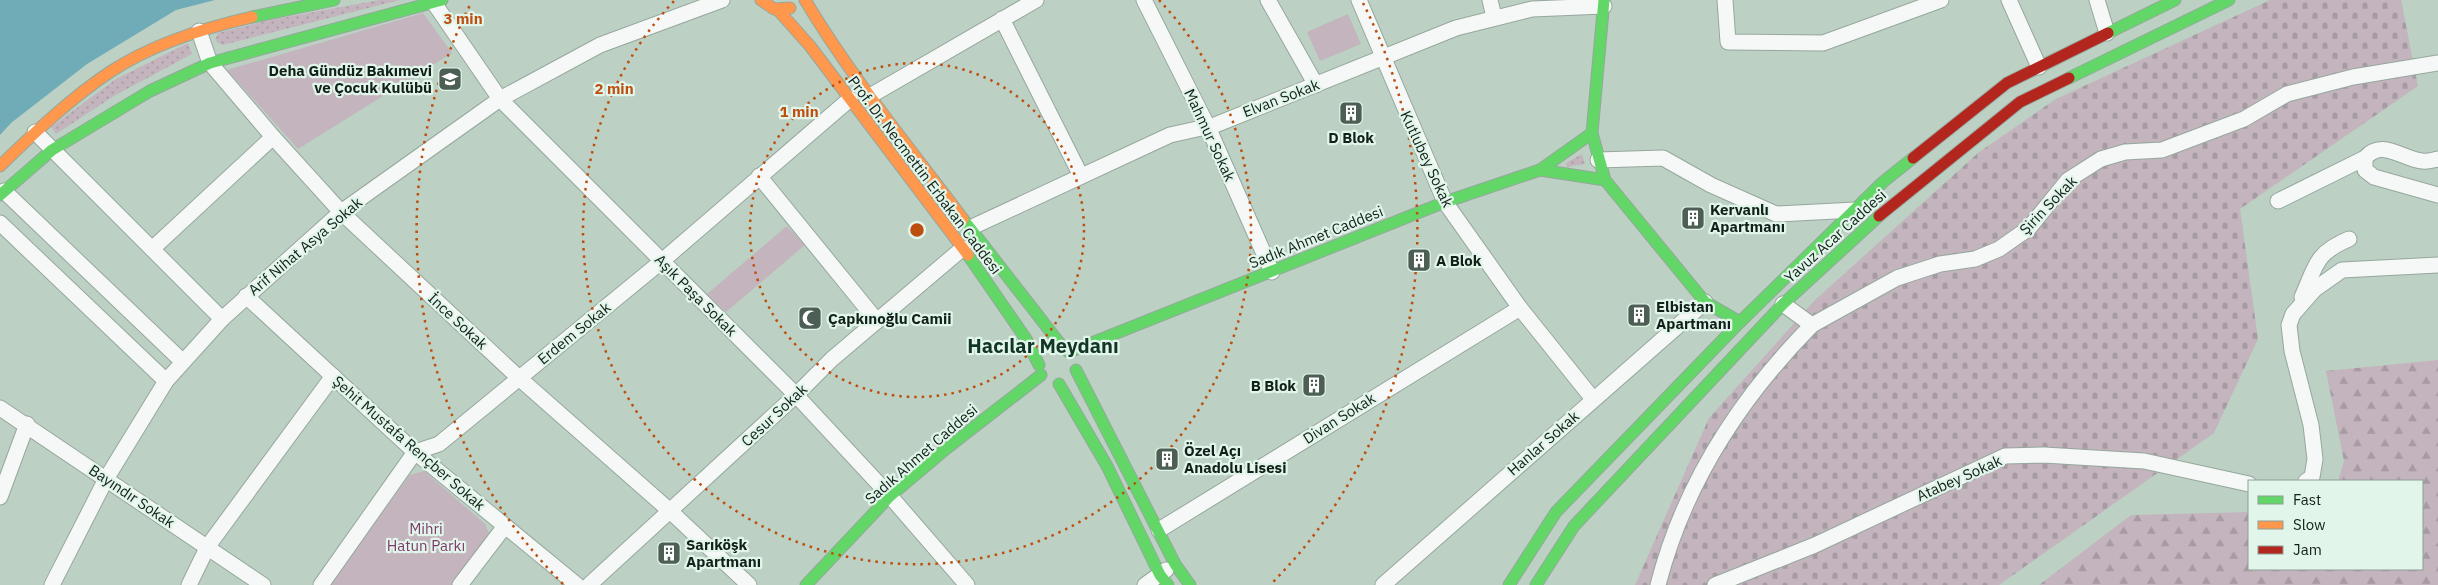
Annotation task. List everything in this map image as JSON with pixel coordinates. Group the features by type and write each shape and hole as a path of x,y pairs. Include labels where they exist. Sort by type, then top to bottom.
{"main road":[{"path":"0,166 34,132 112,70 155,48 250,16 334,0"},
{"name":"Prof. Dr. Necmettin Erbakan Caddesi","path":"761,0 770,8 778,10 810,46 963,248 1026,338 1040,370"},
{"path":"778,10 792,7 800,0"},
{"name":"Prof. Dr. Necmettin Erbakan Caddesi","path":"805,0 826,35 870,96 1066,350"},
{"name":"Yavuz Acar Caddesi","path":"1509,585 1556,512 1740,322 1883,182 2007,83 2175,0"},
{"name":"Yavuz Acar Caddesi","path":"1536,585 1574,526 1783,304 1898,199 2020,102 2229,0"},
{"path":"2,193 52,150 150,91 210,63 436,1"},
{"path":"1604,3 1592,133 1604,180 1704,302 1740,322"},
{"name":"Sadık Ahmet Caddesi","path":"1066,350 1106,338 1444,202 1540,170 1592,133"},
{"name":"Sadık Ahmet Caddesi","path":"1540,170 1604,180"},
{"path":"1106,338 1076,368 1072,378 1059,384 1050,383 1040,370 1048,351 1066,350 1073,356 1076,368 1175,564 1190,585"},
{"name":"Sadık Ahmet Caddesi","path":"806,585 890,496 1040,370"},
{"path":"1059,384 1107,466 1164,580"}],"street":[{"name":"Arif Nihat Asya Sokak","path":"52,585 106,479 166,381 182,361 222,319 340,212 500,99 600,45 722,0"},
{"path":"870,96 1036,0"},
{"name":"Mahmur Sokak","path":"1144,0 1208,127 1272,272"},
{"path":"1268,0 1316,85"},
{"name":"Kutlubey Sokak","path":"1359,0 1381,57 1444,202 1520,308 1593,399"},
{"path":"1490,0 1494,17"},
{"path":"1725,0 1728,42 1824,43 1939,0"},
{"path":"2009,0 2039,67"},
{"path":"2097,0 2107,33"},
{"name":"Aşık Paşa Sokak","path":"436,1 500,99 796,395 890,496 967,585"},
{"name":"Elvan Sokak","path":"970,228 1170,135 1208,127 1456,28 1532,9 1604,3"},
{"path":"1002,19 1082,176"},
{"name":"İnce Sokak","path":"199,32 210,63 273,138 340,212 519,378 670,511 748,585"},
{"name":"Şirin Sokak","path":"1812,325 1897,278 1940,264 1975,259 1999,250 2029,228 2068,180 2101,160 2125,152 2162,150 2244,119 2287,94 2353,77 2438,63"},
{"name":"Erdem Sokak","path":"415,452 439,444 662,261 850,99"},
{"path":"34,132 222,319"},
{"path":"152,249 273,138"},
{"path":"2278,201 2365,158 2370,151 2384,148 2422,161 2438,159"},
{"path":"1598,160 1663,158 1711,185 1776,214 1854,210"},
{"path":"2365,158 2366,170 2374,177 2438,195"},
{"path":"759,176 877,321"},
{"path":"2,193 182,361"},
{"path":"0,223 166,381"},
{"path":"2308,480 2312,477 2316,459 2311,425 2292,351 2289,325 2321,255 2330,246 2349,239"},
{"name":"Cesur Sokak","path":"589,585 796,395 832,359 963,248"},
{"path":"2293,314 2315,289 2342,270 2438,264"},
{"name":"Şehit Mustafa Rençber Sokak","path":"246,296 415,452 577,585"},
{"name":"Hanlar Sokak","path":"1382,585 1704,302"},
{"path":"1658,585 1669,550 1700,474 1740,407 1781,356 1812,325 1783,304"},
{"name":"Divan Sokak","path":"1159,530 1520,308"},
{"path":"189,585 208,546 333,376"},
{"name":"Bayındır Sokak","path":"0,408 27,424 263,585"},
{"path":"0,497 27,424"},
{"path":"321,585 415,452"},
{"name":"Atabey Sokak","path":"1715,585 1815,545 2005,456 2044,455 2144,461 2248,484"},
{"path":"460,585 505,526"},
{"path":"1145,585 1164,580 1175,564"}],"green space":[{"path":"379,0 400,0 223,45 215,39 218,33 265,21"},
{"path":"2270,0 2401,0 2418,86 2240,209 2258,339 2214,433 1999,585 1635,585 1709,418 1814,301 1978,153 2056,99"},
{"path":"423,13 452,53 298,149 227,70"},
{"path":"1348,14 1361,44 1320,61 1307,32"},
{"path":"188,43 192,54 114,96 56,134 51,127 116,79"},
{"path":"1582,154 1585,164 1567,167 1566,163"},
{"path":"787,226 805,245 726,312 707,294"},
{"path":"2438,360 2438,585 2039,585 2131,515 2248,512 2248,570 2423,570 2423,480 2338,480 2344,461 2326,371"},
{"name":"Mihri Hatun Parkı","path":"424,471 485,524 490,535 452,585 329,585 410,475"}],"water":[{"path":"0,0 215,0 176,10 87,64 11,123 0,135"}],"traffic: fast":[{"path":"252,17 334,0"},
{"path":"0,195 52,150 150,91 210,63 442,0"},
{"path":"1604,0 1592,133 1605,180 1705,302 1740,322"},
{"path":"2108,33 2175,0"},
{"path":"2069,78 2229,0"},
{"path":"1069,352 1445,202 1540,170 1592,133"},
{"path":"1509,585 1556,512 1740,322 1883,182 1913,158"},
{"path":"1540,170 1605,180"},
{"path":"1536,585 1574,526 1783,304 1879,216"},
{"path":"963,219 1064,349"},
{"path":"968,255 1026,339 1039,365"},
{"path":"1076,370 1175,564 1190,585"},
{"path":"806,585 890,496 947,448 1041,375"},
{"path":"1059,384 1107,466 1160,575 1168,585"}],"traffic: slow":[{"path":"761,0 774,9 790,8"},
{"path":"805,0 861,84 963,219"},
{"path":"778,10 810,46 968,255"},
{"path":"0,166 67,104 95,82 126,62 179,38 215,26 252,17"}],"traffic: jam":[{"path":"1913,158 2007,83 2108,33"},
{"path":"1879,216 2020,102 2069,78"}],"place":[{"name":"Deha Gündüz Bakımevi ve Çocuk Kulübü","path":"450,79"},
{"name":"D Blok","path":"1351,113"},
{"name":"Kervanlı Apartmanı","path":"1693,218"},
{"name":"A Blok","path":"1419,260"},
{"name":"Elbistan Apartmanı","path":"1639,315"},
{"name":"Çapkınoğlu Camii","path":"810,318"},
{"name":"B Blok","path":"1314,385"},
{"name":"Özel Açı Anadolu Lisesi","path":"1167,459"},
{"name":"Sarıköşk Apartmanı","path":"669,553"}],"district":[{"name":"Hacılar Meydanı","path":"1043,345"}]}
